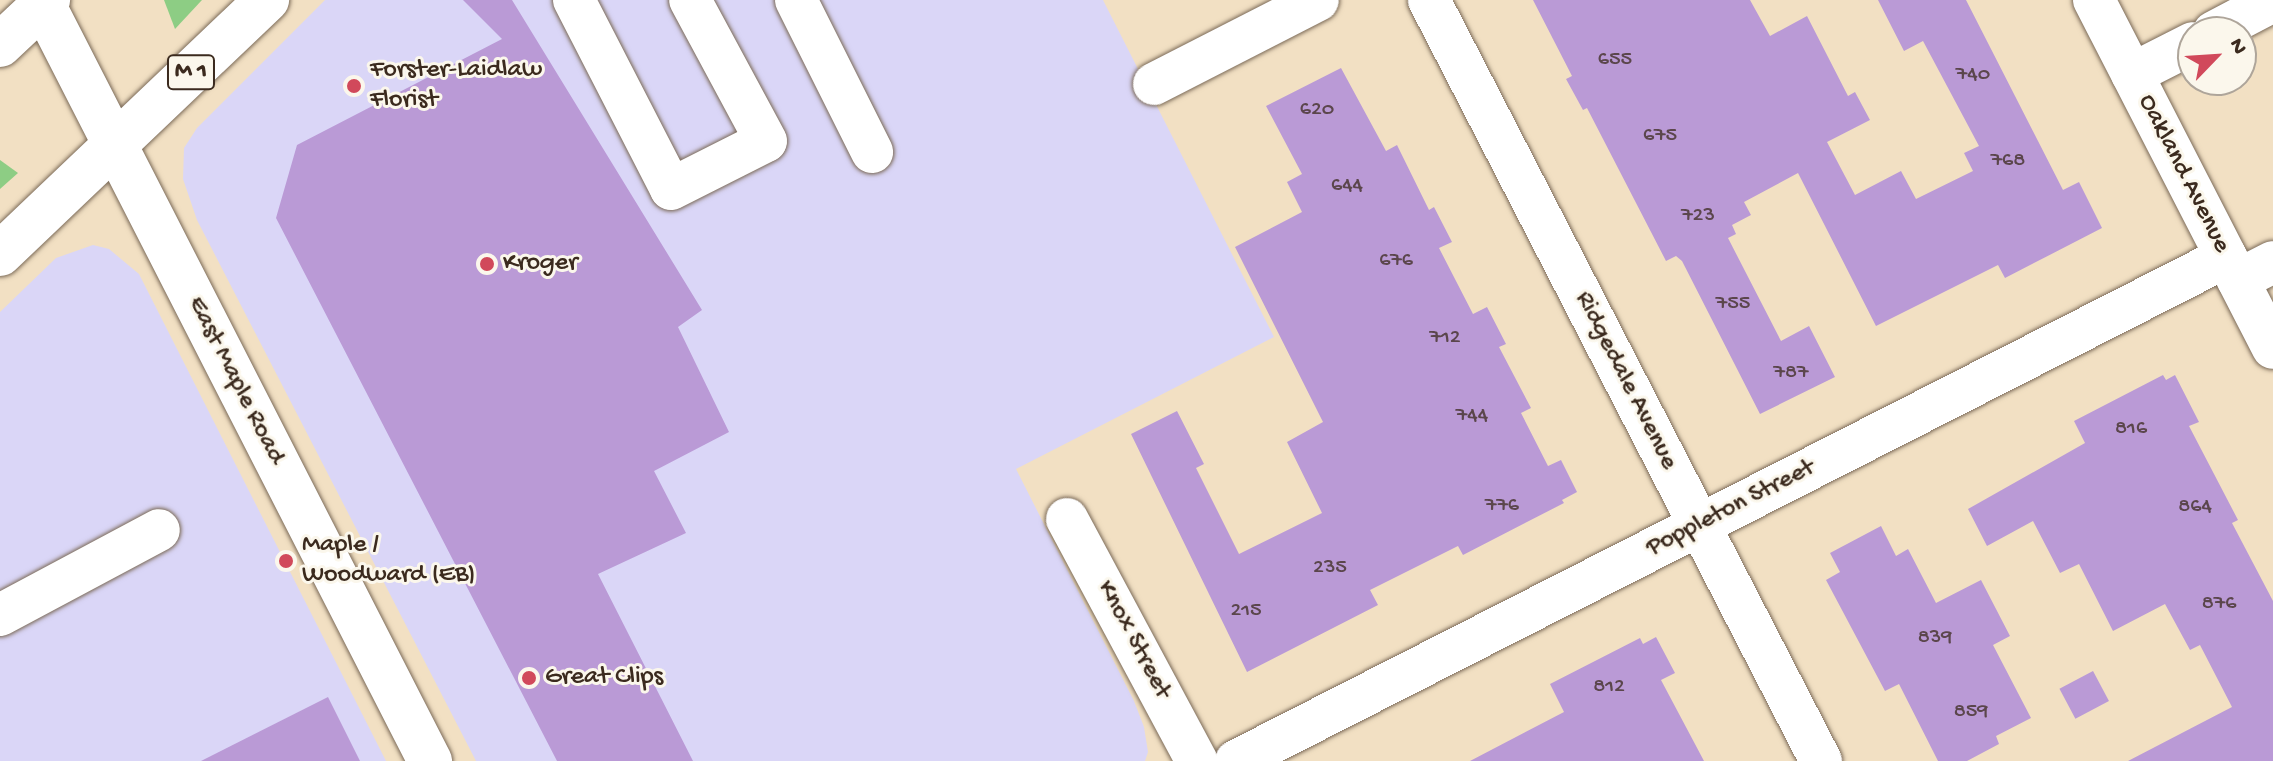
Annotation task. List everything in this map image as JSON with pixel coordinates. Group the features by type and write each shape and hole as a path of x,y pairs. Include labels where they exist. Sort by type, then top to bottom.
{"main road":[{"name":"M 1","path":"0,254 267,0"},
{"name":"East Maple Road","path":"44,2 114,145 430,761"},
{"path":"0,45 44,2"}],"street":[{"path":"574,0 671,189 766,141 698,3"},
{"path":"796,0 872,152"},
{"path":"1154,84 1318,0"},
{"name":"Ridgedale Avenue","path":"1429,0 1821,761"},
{"name":"Oakland Avenue","path":"2094,0 2132,74 2246,266 2273,348"},
{"path":"2244,16 2273,1"},
{"path":"2132,74 2177,51"},
{"name":"Poppleton Street","path":"1236,761 1700,525 2246,266"},
{"name":"Knox Street","path":"1067,519 1197,761"},
{"path":"0,615 159,530"}],"shaded area":[{"path":"325,0 1103,0 1274,337 1016,469 1134,701 1144,727 1148,752 1145,761 476,761 197,220 183,179 184,148 197,128"},
{"path":"93,245 109,249 139,274 386,761 0,761 0,312 56,258"}],"green space":[{"path":"164,0 202,0 175,29"},
{"path":"0,160 18,173 0,189"}],"building":[{"name":"Kroger","path":"463,0 512,0 702,310 678,327 729,432 654,471 686,533 598,574 693,761 557,761 276,218 297,145 502,39"},
{"path":"1533,0 1750,0 1770,36 1807,16 1848,96 1855,92 1870,120 1827,142 1855,195 1901,171 1916,199 1973,171 1964,153 1979,146 1923,41 1904,51 1878,0 1966,0 2063,190 2079,182 2102,228 2005,278 1998,265 1876,326 1798,173 1744,202 1751,215 1732,225 1736,234 1728,238 1781,341 1809,326 1835,377 1760,414 1682,261 1676,256 1666,261 1587,108 1583,110 1566,79 1572,76"},
{"path":"1341,68 1386,151 1397,145 1429,210 1434,207 1452,242 1439,248 1473,314 1487,307 1506,344 1499,347 1531,408 1521,413 1548,466 1561,460 1577,492 1562,500 1564,503 1463,555 1458,546 1370,590 1378,605 1247,672 1131,434 1177,411 1204,464 1196,468 1239,554 1322,513 1287,442 1323,422 1235,247 1302,212 1287,182 1302,174 1266,106"},
{"path":"2163,375 2166,380 2175,375 2199,422 2189,426 2238,520 2232,523 2273,601 2273,761 2128,761 2232,707 2200,645 2190,650 2165,604 2113,631 2079,564 2060,573 2033,521 1987,546 1968,509 2085,443 2074,421"},
{"path":"1881,526 1896,556 1908,549 1936,603 1981,580 2010,636 1993,645 2031,718 1996,736 1999,744 1967,761 1938,761 1899,684 1885,691 1826,580 1840,572 1830,553"},
{"path":"1656,637 1675,673 1661,680 1704,761 1470,761 1564,712 1550,684 1640,638 1643,644"},
{"path":"2093,671 2109,701 2075,719 2059,689"},
{"path":"328,697 360,761 201,761"}],"place":[{"name":"Forster-Laidlaw Florist","path":"354,86"},
{"name":"Kroger","path":"487,264"},
{"name":"Maple / Woodward (EB)","path":"286,561"},
{"name":"Great Clips","path":"529,678"}]}
